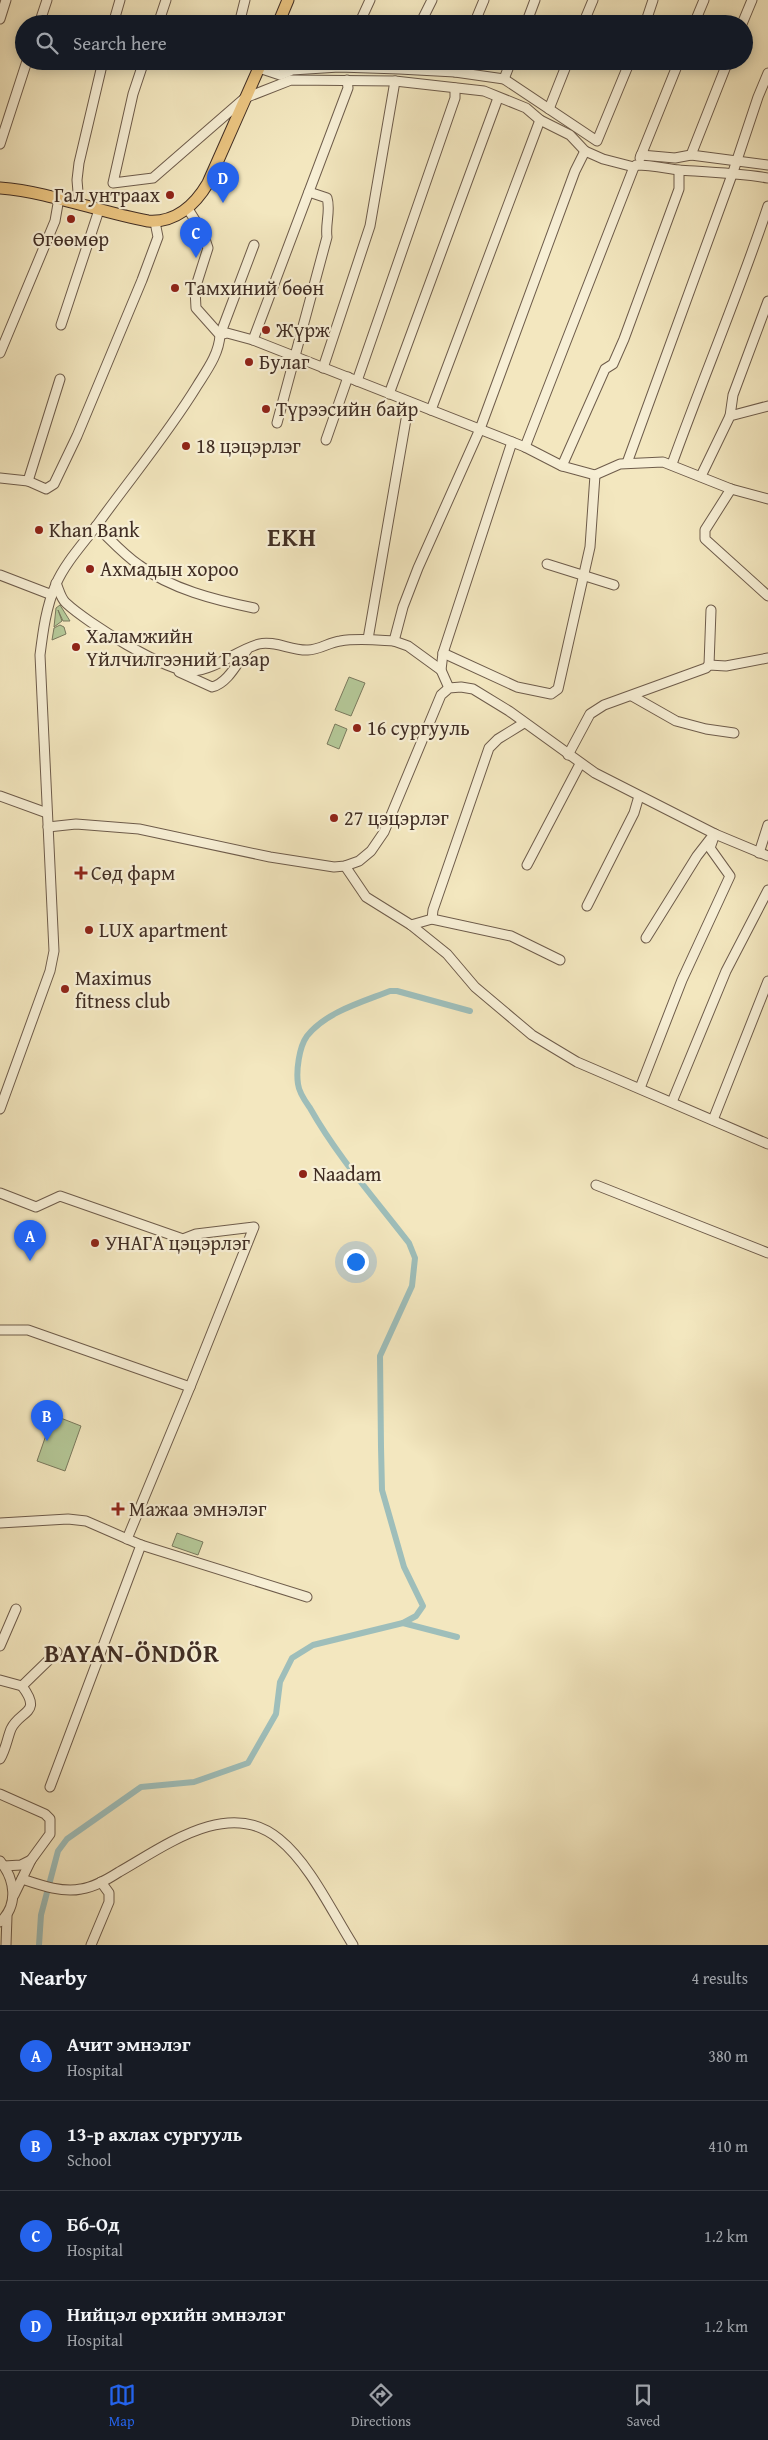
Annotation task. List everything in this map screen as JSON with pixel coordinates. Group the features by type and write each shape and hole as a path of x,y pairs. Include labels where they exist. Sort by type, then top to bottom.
{"main road":[{"path":"282,15 288,0"},
{"path":"0,188 60,198 99,210 155,222 188,209 208,183 258,70"}],"street":[{"path":"0,18 6,0"},
{"path":"42,15 47,0"},
{"path":"116,15 120,0"},
{"path":"161,15 166,0"},
{"path":"241,15 245,0"},
{"path":"363,15 370,0"},
{"path":"424,15 432,0"},
{"path":"478,15 484,0"},
{"path":"529,15 535,0"},
{"path":"587,15 593,0"},
{"path":"647,15 653,0"},
{"path":"698,15 704,0"},
{"path":"746,15 752,0"},
{"path":"0,144 24,70"},
{"path":"79,204 78,163 101,70"},
{"path":"141,70 133,94 113,183 154,178 245,98 291,80 395,81 484,91 526,108 540,120 570,136 585,151 603,159 635,166 733,172 768,178"},
{"path":"270,70 280,75 292,70"},
{"path":"439,70 504,79 597,141 626,70"},
{"path":"504,79 508,70"},
{"path":"549,109 564,70"},
{"path":"525,447 635,166 675,70"},
{"path":"691,155 724,70"},
{"path":"627,462 768,73"},
{"path":"465,89 467,74"},
{"path":"253,340 348,88 347,80"},
{"path":"323,368 370,226 395,81"},
{"path":"357,381 455,98 455,88"},
{"path":"389,394 498,98"},
{"path":"431,410 540,120"},
{"path":"394,641 403,607 418,568 480,429 575,171 585,151"},
{"path":"641,155 675,158 691,155 768,165"},
{"path":"562,466 605,369 613,364 624,339 679,189 679,170"},
{"path":"277,423 293,356 327,237 326,226 329,205 327,198 309,192"},
{"path":"0,353 55,221 60,198"},
{"path":"672,464 700,386 742,284 768,206"},
{"path":"188,209 203,233 208,248 195,289 196,308 220,335"},
{"path":"61,325 99,210"},
{"path":"0,478 28,482 46,489 51,488 77,436 142,280 158,237 155,222"},
{"path":"0,1109 50,971 54,951 40,655 44,623 52,595 56,583 182,409 214,358 220,335 254,245"},
{"path":"701,476 730,416 733,395 768,301"},
{"path":"220,335 227,334 253,340 525,447 562,466 595,475 627,462 663,462 732,488 768,499"},
{"path":"326,440 348,378"},
{"path":"28,482 60,379"},
{"path":"368,639 410,402"},
{"path":"730,416 766,408"},
{"path":"441,670 443,653 512,442"},
{"path":"443,653 521,689 555,693 558,689 584,576 592,528 595,475"},
{"path":"732,488 705,530 705,540 768,596"},
{"path":"96,526 137,564 152,574 212,599 254,608"},
{"path":"547,564 614,584"},
{"path":"0,575 52,595"},
{"path":"56,583 65,602 88,620 143,654 212,687 224,682 248,648"},
{"path":"709,665 711,610"},
{"path":"166,665 192,672 224,661 262,643 308,651 339,641 368,639 394,641 408,646 441,670 449,688"},
{"path":"568,755 590,714 604,705 706,668 709,665 726,666 768,658"},
{"path":"48,827 76,824 139,829 320,866 345,866 359,861 371,850 384,832 441,695 449,688 472,690 509,711 580,764 715,834 763,854 768,825"},
{"path":"632,696 676,721 706,729 734,733"},
{"path":"432,919 432,910 489,748 498,739 524,723"},
{"path":"527,865 580,764"},
{"path":"0,796 47,813"},
{"path":"587,906 634,813 639,796"},
{"path":"646,938 696,856 715,834"},
{"path":"640,1088 682,980 730,876 710,848 715,834"},
{"path":"345,866 366,897 411,925 447,954 475,987 532,1035 577,1062 768,1144"},
{"path":"672,1102 726,971 768,890"},
{"path":"411,925 432,919 511,936 560,960"},
{"path":"713,1120 768,981"},
{"path":"596,1185 768,1252"},
{"path":"0,1194 36,1207 60,1196 183,1240 196,1234 254,1227 127,1539"},
{"path":"0,1330 28,1330 190,1387"},
{"path":"0,1523 68,1519 86,1521 141,1544 307,1597"},
{"path":"50,1787 141,1544"},
{"path":"0,1646 16,1609"},
{"path":"22,1686 57,1652"},
{"path":"0,1680 22,1686 28,1695 30,1707 25,1716 17,1719 12,1726 0,1759"},
{"path":"0,1794 36,1809 50,1820 50,1834 31,1860 3,1919 6,1945"},
{"path":"22,1879 58,1889 80,1890 101,1882 184,1836 225,1822 243,1823 262,1829 278,1838 292,1851 353,1945"},
{"path":"2,1863 21,1865 31,1860"},
{"path":"2,1863 12,1881 14,1895"},
{"path":"91,1945 109,1902 109,1893 101,1882"}],"green space":[{"path":"60,605 70,621 63,621 58,610 62,621 54,627 56,608"},
{"path":"60,625 64,627 66,634 52,640 54,628"},
{"path":"349,677 365,683 351,716 335,710"},
{"path":"335,724 347,729 339,749 327,744"},
{"path":"53,1415 81,1426 65,1471 37,1461"},
{"path":"177,1533 203,1542 198,1555 172,1546"}],"waterway":[{"path":"39,1945 41,1915 58,1851 67,1839 141,1787 194,1782 248,1763 276,1714 280,1682 292,1658 313,1645 403,1623 416,1616 423,1606 404,1567 382,1490 381,1447 380,1356 412,1286 415,1258 409,1243 344,1160 304,1100 297,1079 298,1066 304,1041 324,1020 356,1004 390,991 397,991 470,1011"},
{"path":"403,1623 457,1637"}],"place":[{"name":"Гал унтраах","path":"170,195"},
{"name":"Нийцэл өрхийн эмнэлэг","path":"223,203"},
{"name":"Өгөөмөр","path":"71,219"},
{"name":"Бб-Од","path":"196,258"},
{"name":"Тамхиний бөөн","path":"175,288"},
{"name":"Жүрж","path":"266,330"},
{"name":"Булаг","path":"249,362"},
{"name":"Түрээсийн байр","path":"266,409"},
{"name":"18 цэцэрлэг","path":"186,446"},
{"name":"Khan Bank","path":"39,530"},
{"name":"Ахмадын хороо","path":"90,569"},
{"name":"Халамжийн Үйлчилгээний Газар","path":"76,647"},
{"name":"16 сургууль","path":"357,728"},
{"name":"27 цэцэрлэг","path":"334,818"},
{"name":"Сөд фарм","path":"81,873"},
{"name":"LUX apartment","path":"89,930"},
{"name":"Maximus fitness club","path":"65,989"},
{"name":"Naadam","path":"303,1174"},
{"name":"УНАГА цэцэрлэг","path":"95,1243"},
{"name":"Ачит эмнэлэг","path":"30,1261"},
{"name":"13-р ахлах сургууль","path":"47,1441"},
{"name":"Maжаа эмнэлэг","path":"118,1509"}],"district":[{"name":"EKH","path":"292,537"},
{"name":"BAYAN-ÖNDÖR","path":"132,1653"}]}
